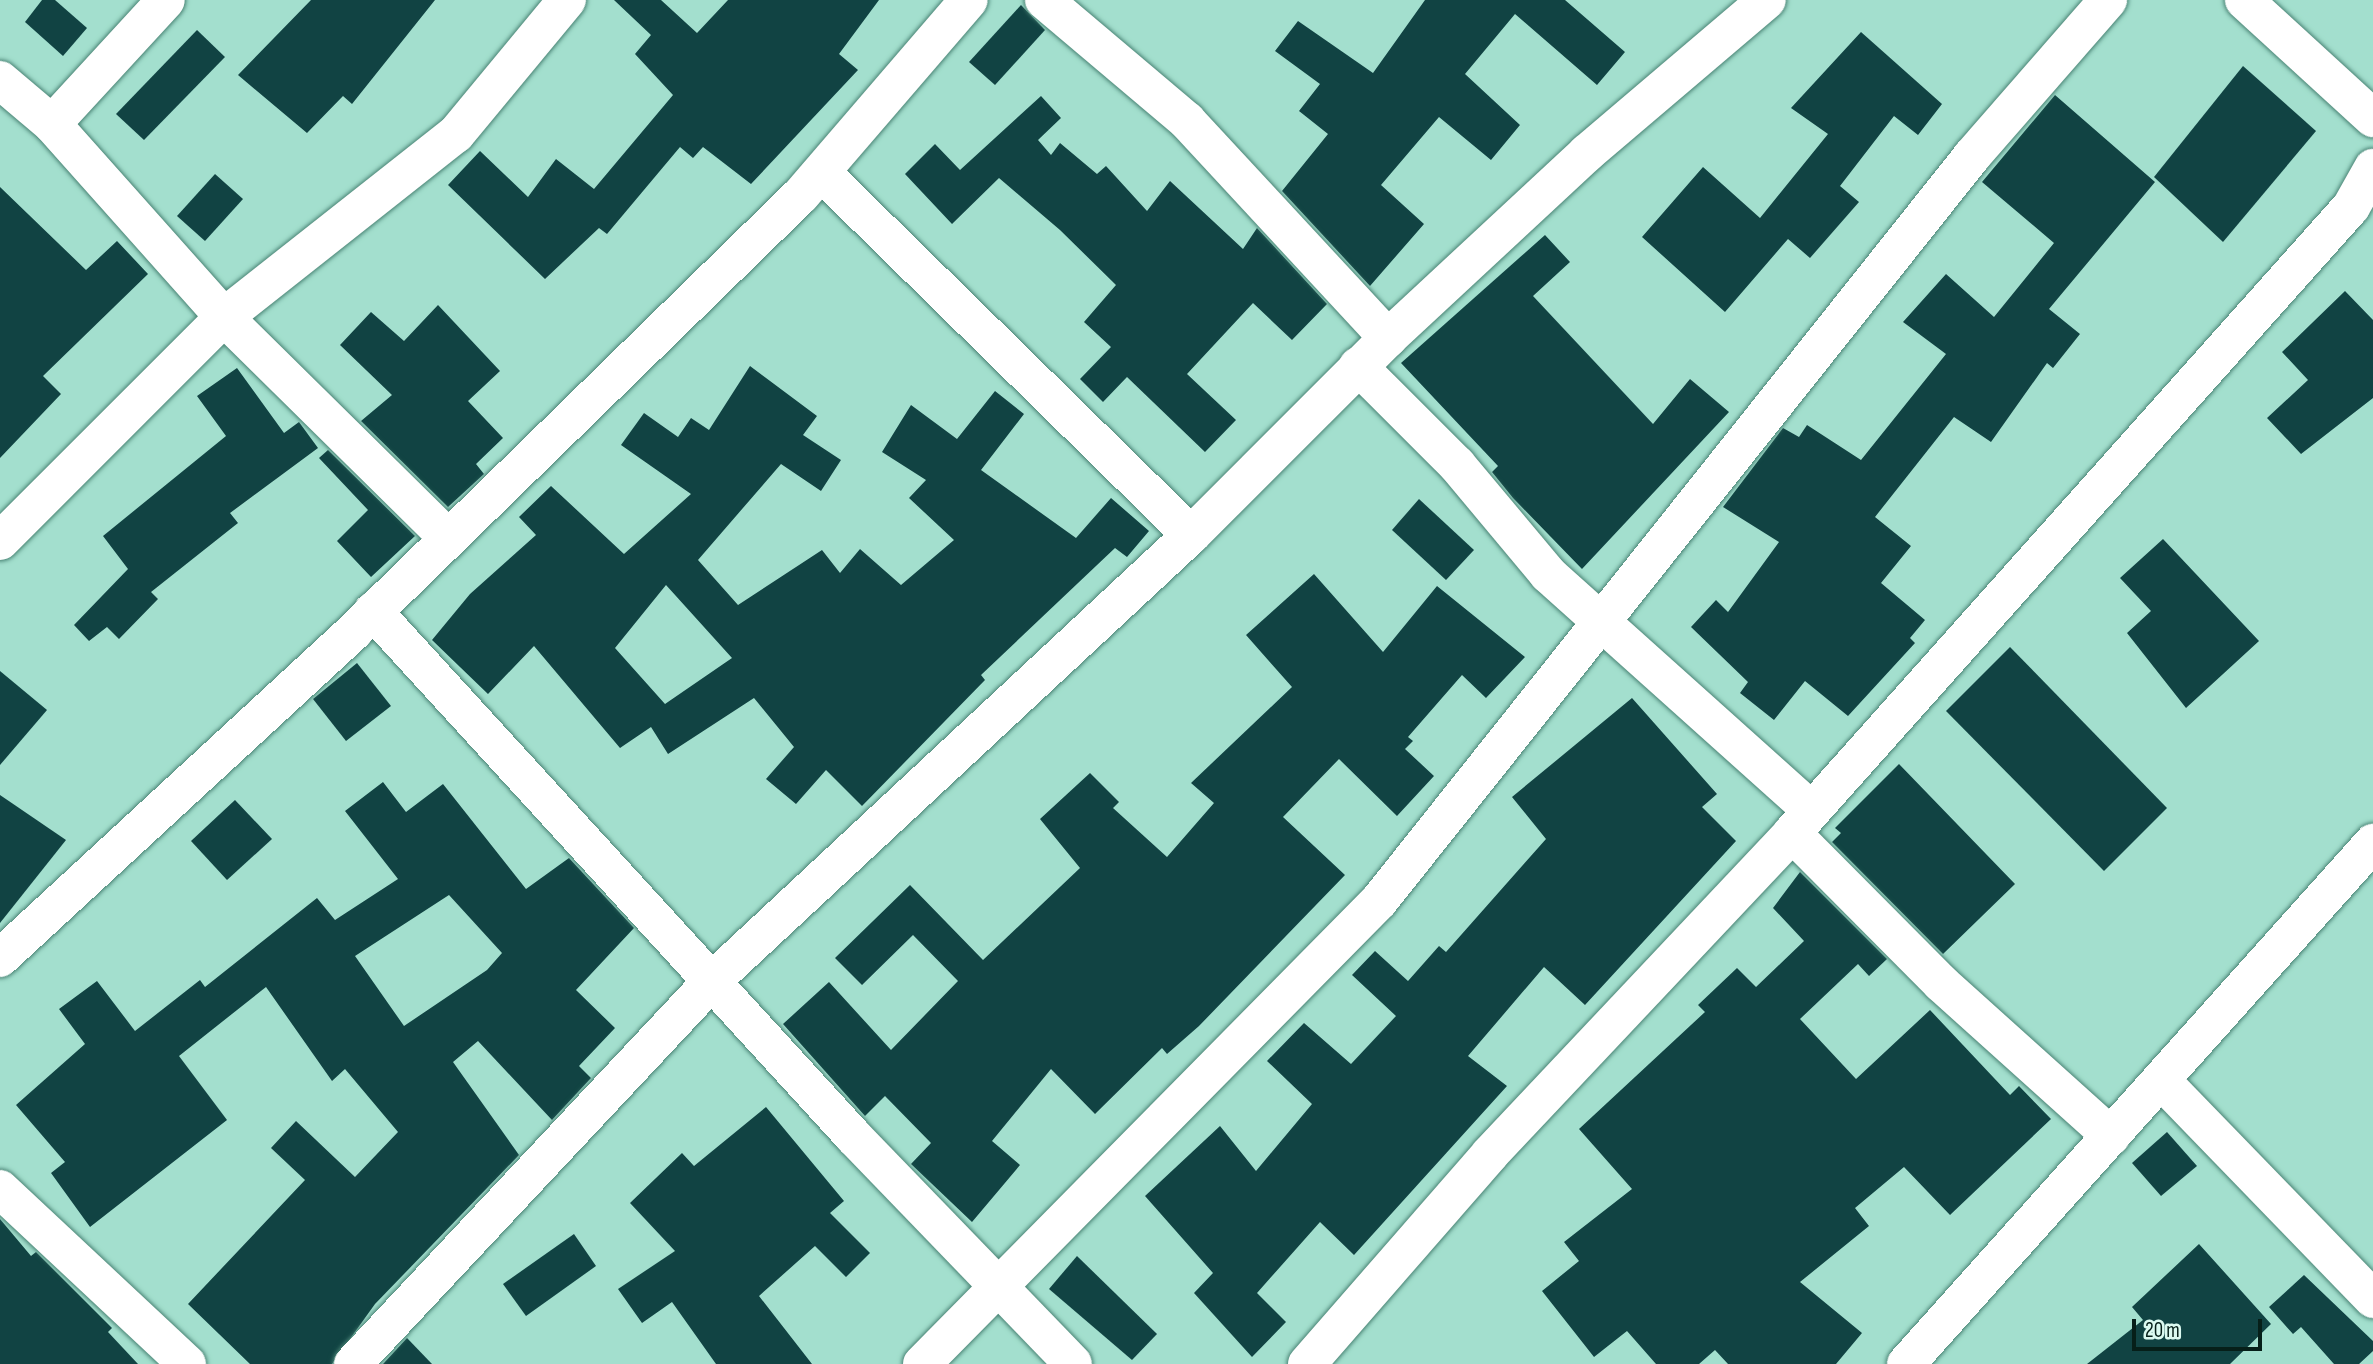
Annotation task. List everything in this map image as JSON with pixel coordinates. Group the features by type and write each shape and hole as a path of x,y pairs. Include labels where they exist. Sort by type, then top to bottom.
{"street":[{"path":"52,124 166,0"},
{"path":"0,541 224,317 456,134 568,0"},
{"path":"0,958 373,611 821,172 969,0"},
{"path":"1044,0 1187,121 1388,338"},
{"path":"353,1364 711,982 1191,535 1388,338 1587,153 1767,0"},
{"path":"922,1364 1379,901 1972,156 2108,0"},
{"path":"2244,0 2373,118"},
{"path":"0,80 52,124 224,317 448,538"},
{"path":"1307,1364 1490,1154 1802,821 2351,207 2373,168"},
{"path":"821,172 1191,535"},
{"path":"1358,366 1600,621 1802,821 1941,983 2111,1136"},
{"path":"373,611 711,982 1073,1364"},
{"path":"1906,1364 2373,843"},
{"path":"2161,1080 2373,1299"},
{"path":"0,1189 187,1364"}],"building":[{"path":"42,0 55,0 87,28 63,56 25,22"},
{"path":"311,0 435,0 352,104 343,96 307,133 238,75"},
{"path":"614,0 661,0 697,33 728,0 879,0 839,54 858,70 751,184 703,147 693,158 680,147 607,234 599,228 545,279 448,185 480,151 528,197 556,159 594,189 673,95 635,54 651,35"},
{"path":"1425,0 1565,0 1625,52 1597,85 1515,14 1465,74 1520,125 1491,160 1439,117 1381,185 1424,224 1370,286 1282,191 1328,134 1299,111 1320,84 1275,51 1298,21 1373,73"},
{"path":"1021,5 1045,30 995,85 969,62"},
{"path":"197,30 225,57 144,140 116,114"},
{"path":"1861,32 1942,104 1918,135 1894,116 1840,186 1859,202 1810,258 1788,239 1725,312 1642,237 1703,167 1760,218 1828,134 1791,108"},
{"path":"2243,66 2316,131 2223,242 2154,177"},
{"path":"2055,95 2155,182 2049,309 2080,334 2053,368 2047,363 1991,442 1954,417 1875,517 1911,546 1881,583 1925,620 1910,638 1915,643 1848,716 1805,681 1774,720 1740,693 1748,682 1691,627 1716,600 1728,612 1779,542 1723,507 1783,428 1799,437 1807,425 1861,460 1946,354 1903,322 1946,274 1994,317 2054,243 1982,182"},
{"path":"1041,96 1061,118 1038,140 1051,155 1060,143 1097,174 1106,166 1147,211 1170,181 1243,249 1257,228 1327,304 1292,340 1253,303 1187,374 1236,420 1205,452 1127,377 1103,402 1080,379 1111,347 1084,322 1116,285 1060,230 999,178 952,224 905,174 935,144 960,170"},
{"path":"215,174 243,199 205,241 177,216"},
{"path":"0,187 86,270 117,241 148,274 43,376 61,394 0,458"},
{"path":"1545,235 1570,262 1533,296 1653,424 1690,379 1729,412 1582,569 1513,498 1492,472 1498,466 1401,363"},
{"path":"2345,291 2373,320 2373,398 2301,454 2267,418 2308,380 2282,352"},
{"path":"438,305 500,371 468,401 503,438 476,464 484,474 448,507 361,421 392,395 340,345 371,312 404,341"},
{"path":"750,366 817,416 803,435 841,460 821,491 781,464 698,560 738,605 822,550 840,573 860,549 901,585 954,540 909,498 926,480 882,452 911,405 957,439 995,391 1024,414 981,470 1076,538 1111,498 1149,531 1127,557 1115,548 981,675 985,680 862,806 826,770 796,804 766,779 794,747 754,698 668,754 651,727 620,748 534,646 488,694 432,640 470,594 536,535 519,517 551,486 624,554 691,494 621,445 644,413 678,437 691,418 709,430","holes":["666,585 732,658 665,704 615,648"]},
{"path":"237,368 284,433 299,422 318,448 230,513 238,523 151,592 158,599 119,639 107,627 89,641 74,625 128,569 103,536 226,436 197,396"},
{"path":"328,450 415,536 371,577 337,541 368,510 319,458"},
{"path":"1419,499 1474,550 1446,580 1392,530"},
{"path":"2163,539 2259,641 2186,708 2127,633 2151,611 2120,578"},
{"path":"1314,574 1383,652 1437,586 1525,657 1486,698 1462,675 1408,737 1413,741 1405,749 1434,776 1397,816 1339,759 1283,817 1345,875 1199,1026 1167,1054 1162,1048 1095,1114 1051,1069 992,1141 1020,1165 972,1222 911,1164 931,1143 885,1096 865,1116 783,1024 829,982 891,1050 958,981 913,935 862,985 835,958 910,885 983,960 1080,868 1040,819 1090,773 1119,802 1113,808 1167,857 1214,803 1191,783 1292,687 1246,635"},
{"path":"2010,647 2167,808 2104,871 1946,711"},
{"path":"357,663 391,706 346,741 313,699"},
{"path":"0,671 47,710 0,765"},
{"path":"1632,698 1717,794 1702,807 1736,841 1585,1005 1544,967 1468,1056 1507,1086 1354,1255 1320,1222 1257,1293 1286,1322 1252,1357 1194,1293 1213,1273 1145,1196 1220,1126 1256,1171 1312,1104 1267,1061 1304,1023 1351,1064 1396,1016 1352,975 1375,951 1408,981 1439,946 1446,952 1546,839 1512,797"},
{"path":"1899,764 2015,884 1943,954 1832,842 1841,833 1835,828"},
{"path":"383,782 406,812 443,784 526,889 569,858 634,928 576,990 615,1028 579,1066 591,1078 552,1120 478,1041 453,1062 519,1155 375,1304 332,1364 250,1364 188,1304 305,1180 271,1148 296,1121 355,1177 398,1132 345,1069 332,1081 266,987 179,1056 227,1120 90,1227 51,1173 65,1162 16,1105 85,1044 59,1009 97,981 135,1031 200,980 205,987 317,898 335,920 398,879 345,811","holes":["449,895 502,953 487,970 404,1026 355,956"]},
{"path":"0,795 66,840 0,923"},
{"path":"235,800 272,839 227,880 191,841"},
{"path":"1800,872 1887,959 1869,976 1858,964 1800,1019 1856,1079 1930,1010 2010,1095 2019,1086 2051,1119 1950,1215 1904,1167 1855,1208 1869,1226 1800,1282 1862,1333 1836,1364 1728,1364 1715,1350 1699,1364 1656,1364 1627,1331 1594,1357 1542,1291 1579,1261 1564,1242 1632,1189 1579,1129 1705,1012 1698,1005 1737,968 1756,987 1804,941 1773,908"},
{"path":"766,1107 844,1201 830,1213 870,1253 846,1277 815,1246 759,1296 812,1364 716,1364 672,1302 642,1323 618,1289 675,1251 630,1203 682,1153 694,1166"},
{"path":"2167,1132 2197,1166 2161,1196 2132,1163"},
{"path":"0,1219 31,1256 36,1252 112,1328 108,1332 138,1364 0,1364"},
{"path":"574,1234 596,1266 526,1316 503,1284"},
{"path":"2199,1244 2271,1324 2230,1364 2087,1364 2143,1320 2132,1307"},
{"path":"1077,1256 1157,1334 1132,1360 1049,1289"},
{"path":"2304,1275 2373,1341 2373,1351 2359,1364 2334,1364 2301,1327 2293,1334 2269,1307"},
{"path":"407,1338 432,1364 383,1364"}]}
